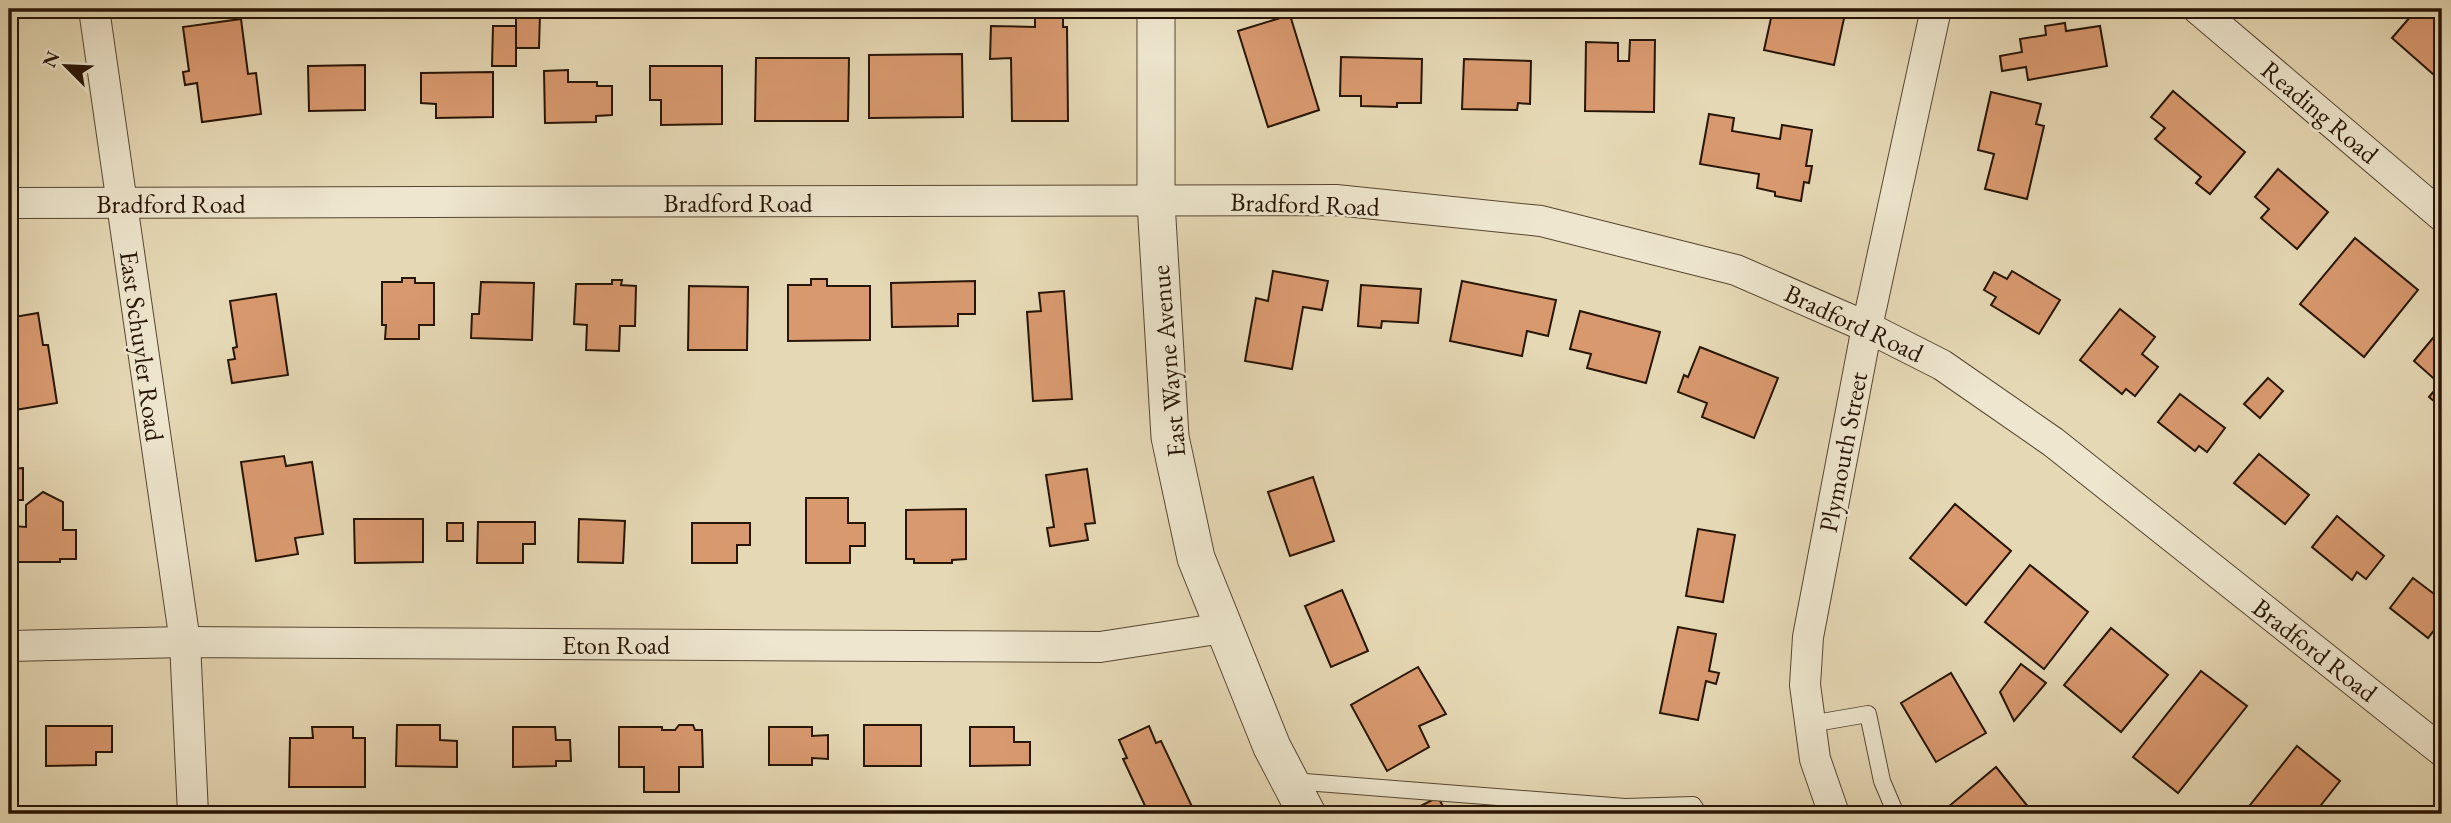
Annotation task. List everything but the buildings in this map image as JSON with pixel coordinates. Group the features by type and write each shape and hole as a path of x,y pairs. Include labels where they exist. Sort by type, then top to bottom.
{"street":[{"name":"East Schuyler Road","path":"93,9 185,642 193,814"},
{"name":"East Wayne Avenue","path":"1156,9 1156,202 1170,438 1196,558 1272,747 1307,814"},
{"name":"Plymouth Street","path":"1835,814 1815,759 1805,685 1808,637 1867,327 1936,9"},
{"name":"Reading Road","path":"2198,9 2442,216"},
{"name":"Bradford Road","path":"9,204 1336,200 1541,221 1736,270 1867,327 1942,365 2053,442 2442,751"},
{"name":"Eton Road","path":"9,646 185,642 1100,647 1223,628"}],"lane":[{"path":"1810,724 1868,714 1882,781 1896,814"},
{"path":"1290,781 1625,807 1693,805 1699,814"}]}
